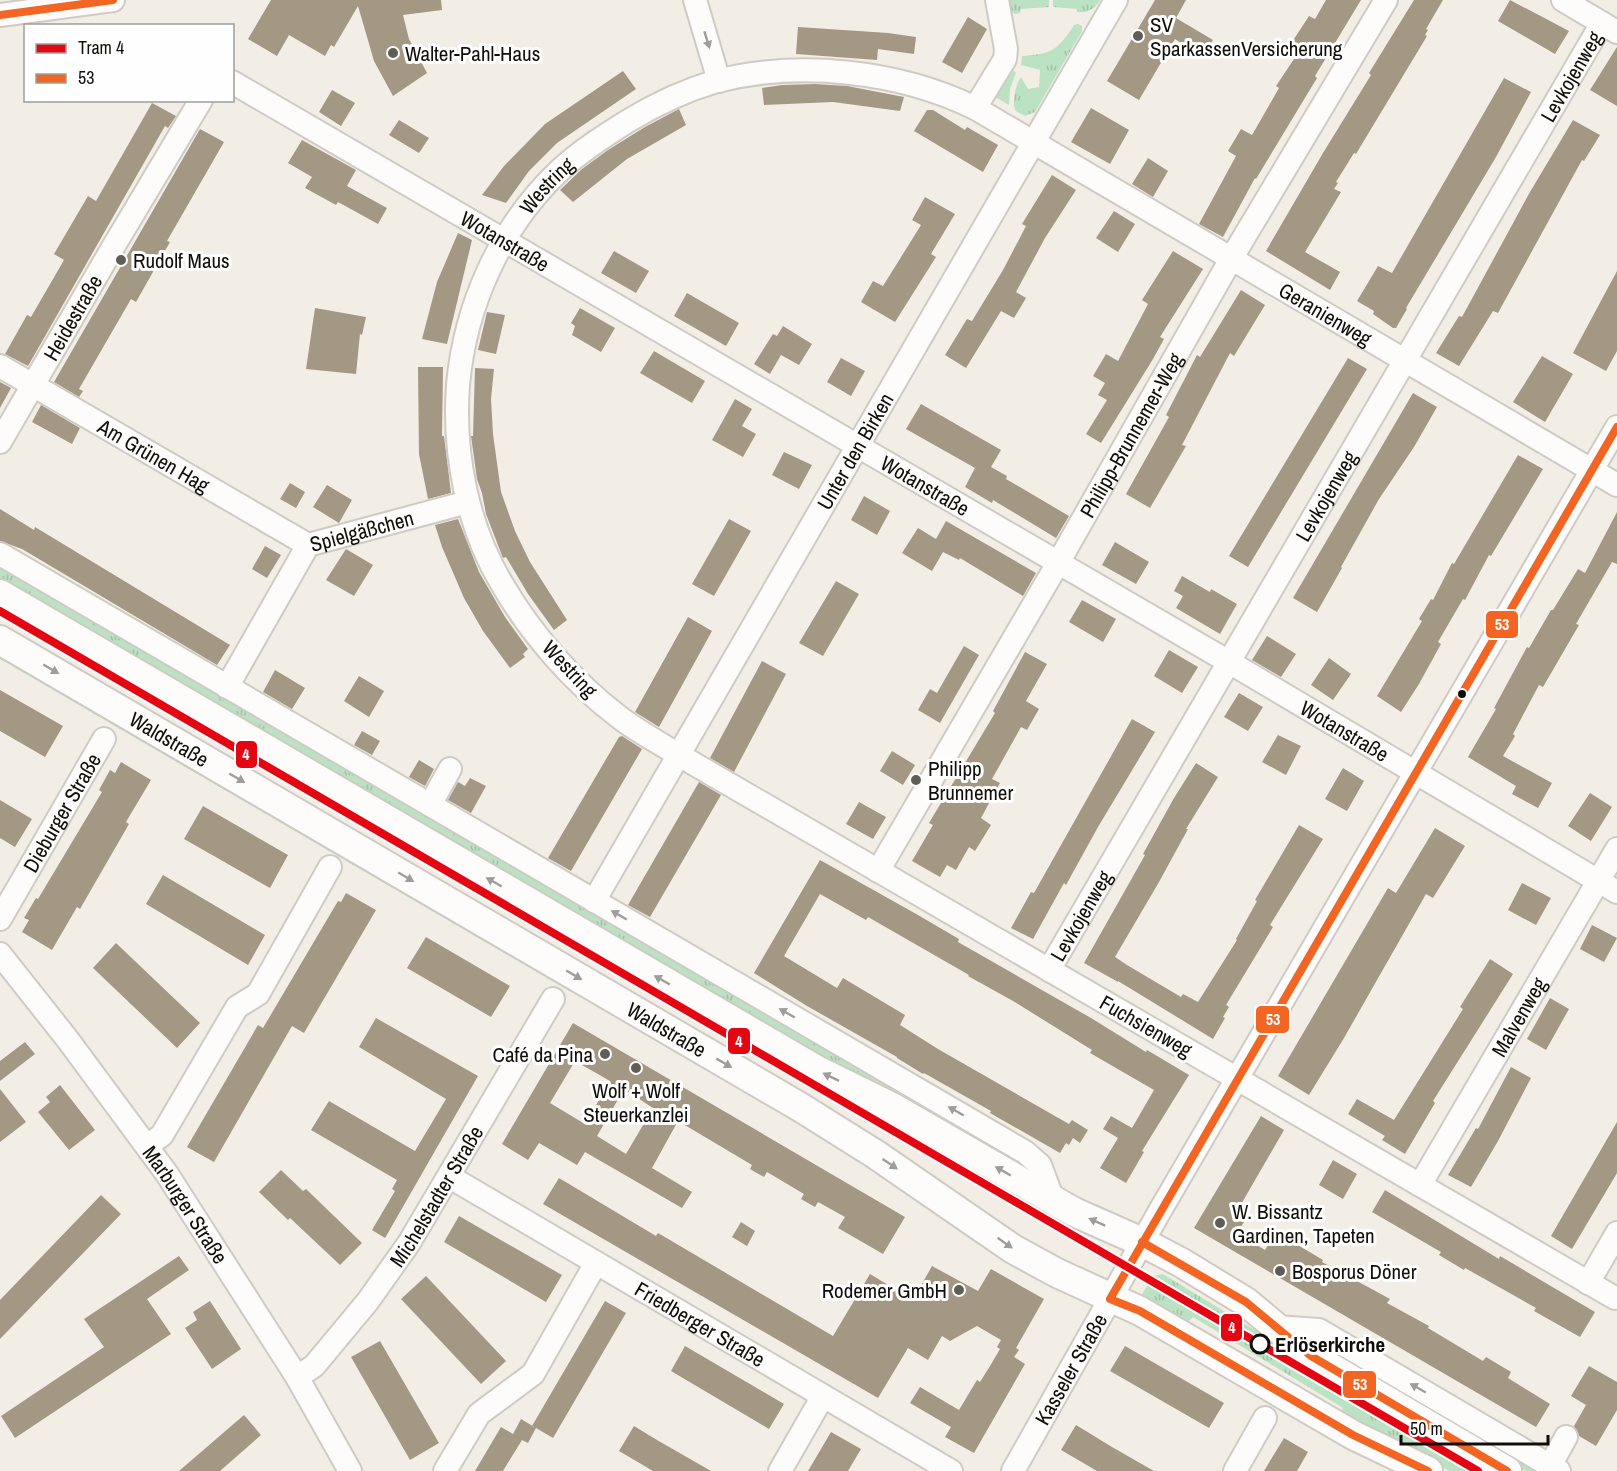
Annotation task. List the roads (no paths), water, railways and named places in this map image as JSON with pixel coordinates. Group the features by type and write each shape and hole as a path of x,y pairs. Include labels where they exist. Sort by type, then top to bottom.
{"main road":[{"name":"Waldstraße","path":"0,594 817,1070 890,1106 1074,1212 1142,1242 1246,1302 1311,1356 1507,1471"},
{"name":"Waldstraße","path":"0,640 800,1107 1057,1274 1140,1311 1353,1435 1428,1471"}],"street":[{"path":"0,15 113,0"},
{"path":"695,0 719,81"},
{"path":"975,108 1005,58 1006,49 997,0"},
{"name":"Unter den Birken","path":"594,901 1116,0"},
{"name":"Philipp-Brunnemer-Weg","path":"878,871 1058,563 1231,259 1386,0"},
{"path":"1563,0 1610,27"},
{"name":"Levkojenweg","path":"1049,970 1406,361 1610,27"},
{"name":"Westring","path":"678,754 621,718 586,689 521,615 500,582 483,547 468,502 459,455 456,409 460,362 475,305 487,273 504,241 530,203 559,171 600,138 642,112 681,93 719,81 777,72 832,71 889,79 946,94 975,108 1033,143"},
{"name":"Wotanstraße","path":"234,83 1229,662 1608,887"},
{"name":"Heidestraße","path":"0,442 200,102"},
{"name":"Geranienweg","path":"1033,143 1617,485"},
{"name":"Am Grünen Hag","path":"0,366 308,545"},
{"name":"Kasseler Straße","path":"1013,1471 1142,1242 1617,427"},
{"name":"Spielgäßchen","path":"227,687 308,545 468,502"},
{"path":"0,554 1025,1152 1040,1166 1053,1200"},
{"name":"Dieburger Straße","path":"0,919 104,739"},
{"name":"Fuchsienweg","path":"678,754 1615,1298"},
{"path":"430,806 450,769"},
{"name":"Malvenweg","path":"1420,1185 1608,887 1617,849"},
{"path":"147,1146 162,1135 237,1007 258,994 330,867"},
{"name":"Marburger Straße","path":"0,954 147,1146 297,1377 350,1471"},
{"name":"Michelstadter Straße","path":"297,1377 314,1366 368,1301 409,1243 553,999"},
{"name":"Friedberger Straße","path":"450,1177 951,1471"},
{"path":"1588,1283 1617,1233"},
{"path":"445,1471 479,1414 533,1374 596,1263"},
{"path":"1276,1327 1319,1330 1554,1468 1566,1437"},
{"path":"780,1471 823,1396"},
{"path":"1235,1471 1265,1418"}],"tram line":[{"name":"4","path":"0,611 1478,1471"}],"place":[{"name":"SV SparkassenVersicherung","path":"1138,36"},
{"name":"Walter-Pahl-Haus","path":"393,53"},
{"name":"Rudolf Maus","path":"121,260"},
{"name":"Philipp Brunnemer","path":"916,780"},
{"name":"Café da Pina","path":"605,1054"},
{"name":"Wolf + Wolf Steuerkanzlei","path":"636,1068"},
{"name":"W. Bissantz Gardinen, Tapeten","path":"1220,1223"},
{"name":"Bosporus Döner","path":"1280,1271"},
{"name":"Rodemer GmbH","path":"959,1290"},
{"name":"Erlöserkirche","path":"1260,1344"}]}
